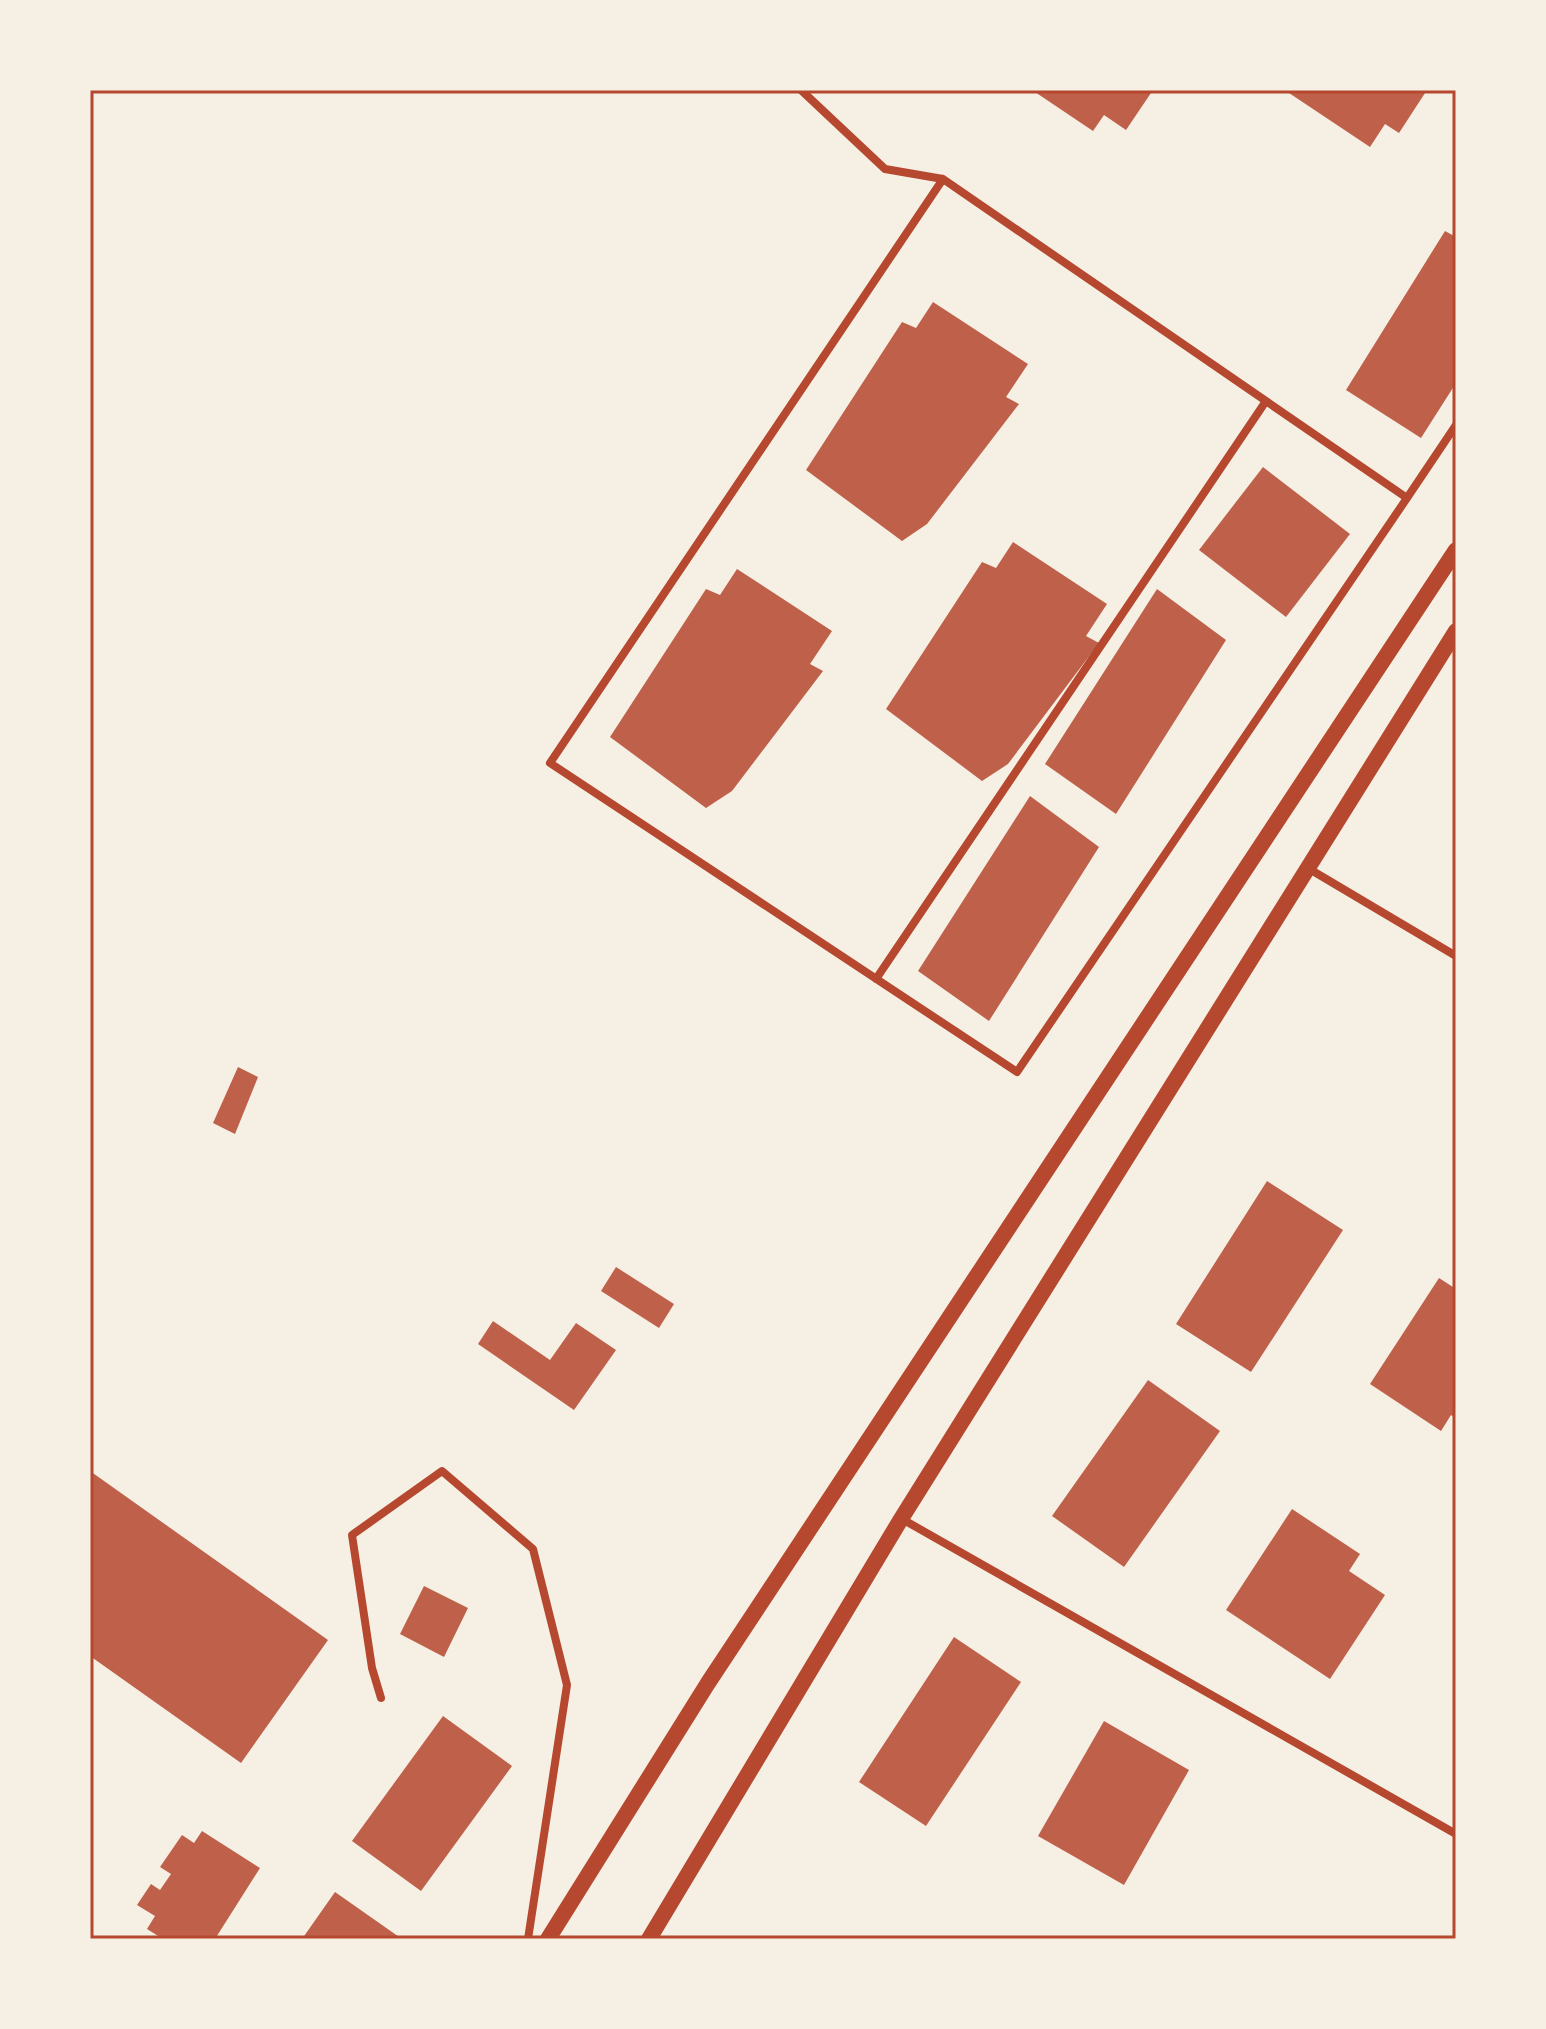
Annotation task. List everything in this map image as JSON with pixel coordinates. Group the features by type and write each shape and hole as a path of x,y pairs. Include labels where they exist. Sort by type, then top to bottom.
{"main road":[{"path":"548,1939 708,1683 1456,550"},
{"path":"649,1939 901,1519 1456,631"}],"street":[{"path":"801,90 885,169 943,179 1407,498"},
{"path":"943,179 550,763 1017,1072 1456,425"},
{"path":"876,979 1266,401"},
{"path":"1306,867 1456,956"},
{"path":"381,1698 372,1668 352,1535 442,1471 533,1549 567,1685 528,1939"},
{"path":"901,1519 1456,1834"}],"building":[{"path":"1032,90 1153,90 1126,130 1104,115 1093,131"},
{"path":"1291,90 1427,90 1399,133 1385,124 1370,147 1289,93"},
{"path":"1445,231 1456,237 1456,383 1421,438 1346,390"},
{"path":"933,302 1028,364 1006,397 1019,404 927,524 902,541 806,470 902,322 916,328"},
{"path":"1263,467 1350,534 1286,617 1199,550"},
{"path":"1013,542 1107,604 1086,636 1099,643 1008,764 982,781 886,709 982,562 996,568"},
{"path":"737,569 832,631 810,664 823,671 732,791 706,808 610,737 706,589 720,595"},
{"path":"1157,589 1226,640 1116,814 1045,764"},
{"path":"1030,796 1099,847 989,1021 918,971"},
{"path":"238,1067 258,1077 235,1134 213,1123"},
{"path":"1267,1181 1343,1230 1251,1372 1176,1324"},
{"path":"616,1267 674,1304 659,1328 601,1291"},
{"path":"1439,1278 1456,1289 1456,1419 1451,1415 1441,1431 1370,1384"},
{"path":"493,1321 550,1360 576,1323 616,1350 574,1410 478,1344"},
{"path":"1148,1380 1220,1431 1124,1567 1052,1516"},
{"path":"90,1471 328,1640 241,1763 90,1656"},
{"path":"1292,1509 1360,1554 1349,1571 1385,1595 1330,1679 1226,1610"},
{"path":"424,1586 468,1608 444,1657 400,1634"},
{"path":"954,1637 1021,1682 926,1826 859,1782"},
{"path":"443,1716 512,1766 421,1891 352,1841"},
{"path":"1104,1721 1189,1770 1124,1885 1038,1836"},
{"path":"202,1831 260,1868 215,1939 163,1939 147,1929 155,1916 137,1905 151,1884 160,1890 171,1874 160,1867 182,1835 194,1843"},
{"path":"335,1892 402,1939 302,1939"}]}
